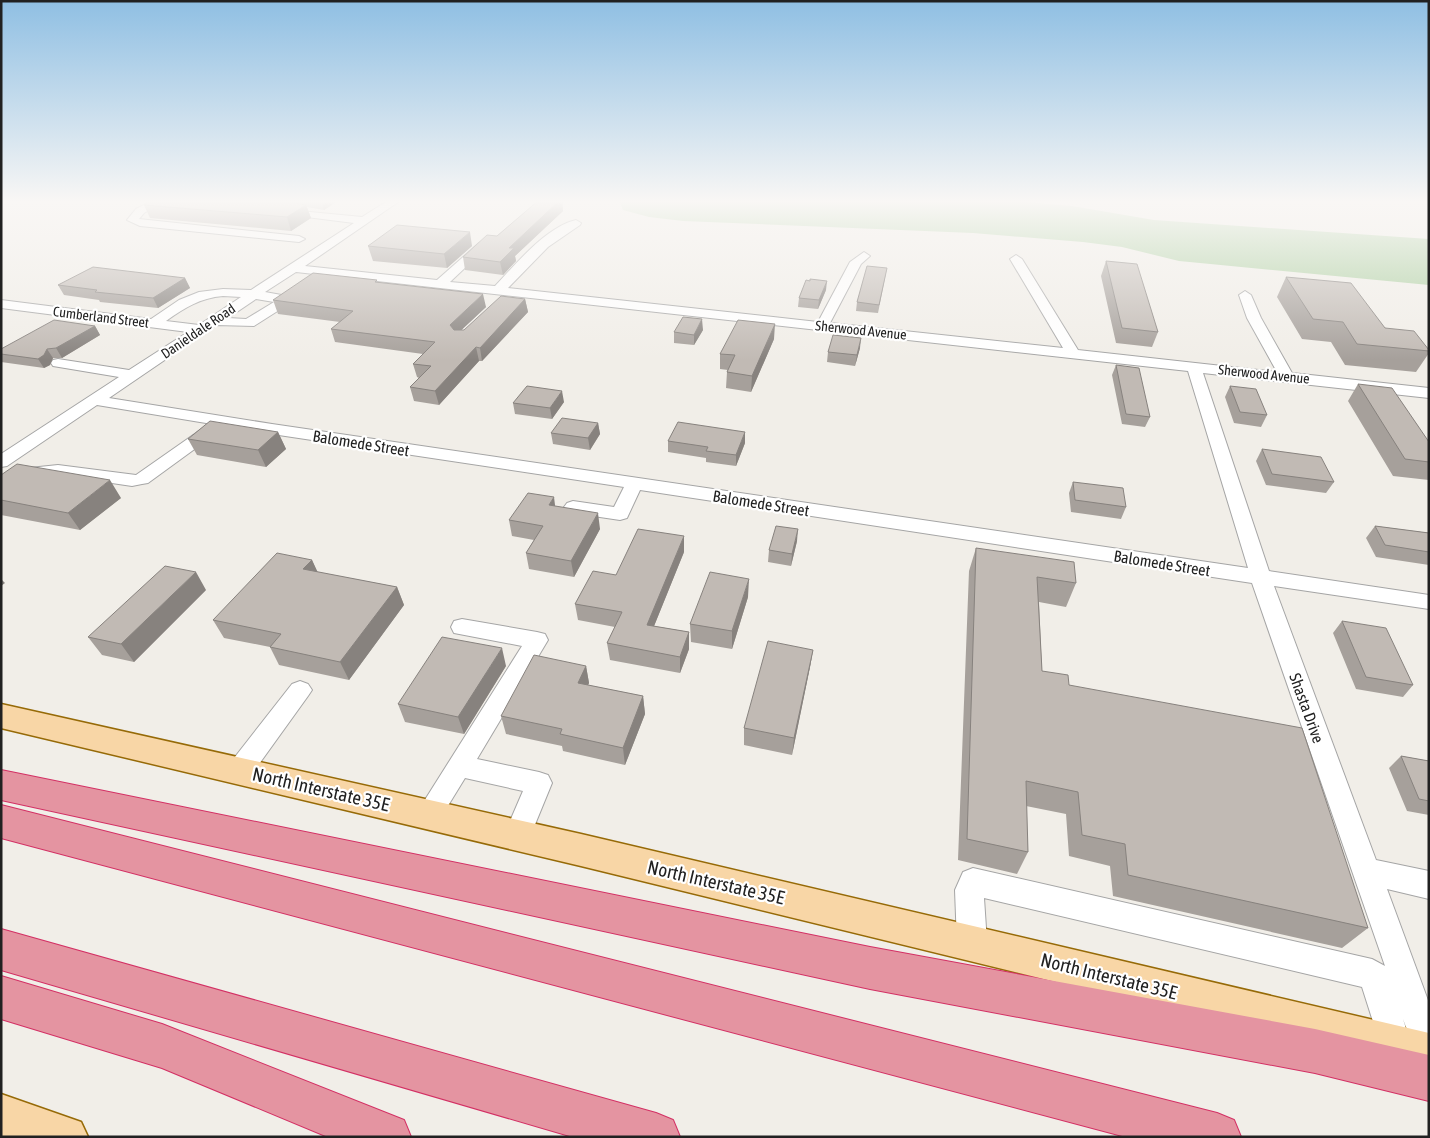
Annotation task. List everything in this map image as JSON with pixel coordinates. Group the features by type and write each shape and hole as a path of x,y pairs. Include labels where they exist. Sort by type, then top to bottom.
{"highway":[{"path":"1,784 860,966 1315,1051 1429,1078"},
{"path":"1,821 1217,1137"},
{"path":"1,949 656,1137"},
{"path":"1,997 162,1046 387,1137"}],"main road":[{"name":"North Interstate 35E","path":"1,716 429,814 1429,1053"},
{"path":"1,721 42,725"},
{"path":"1,1116 66,1137"}],"street":[{"name":"Danieldale Road","path":"3,460 316,253"},
{"path":"440,284 474,253"},
{"path":"497,306 504,291 532,253"},
{"path":"822,326 856,262 864,256"},
{"path":"1016,259 1073,353"},
{"name":"Sherwood Avenue","path":"293,268 1429,393"},
{"path":"153,323 193,299 204,295 222,293 282,299 282,302 249,324 214,321"},
{"path":"1245,295 1254,318 1287,377"},
{"name":"Cumberland Street","path":"1,304 201,329"},
{"path":"58,363 132,375"},
{"name":"Shasta Drive","path":"1194,367 1261,578 1429,1047"},
{"name":"Balomede Street","path":"94,400 634,484 1429,602"},
{"path":"1,475 58,470 132,481 142,479 222,421"},
{"path":"573,507 620,514 634,484"},
{"path":"429,814 537,640 462,627"},
{"path":"240,770 300,690"},
{"path":"459,766 539,783 517,835"},
{"path":"1366,871 1429,886"},
{"path":"972,943 969,890 973,882 1372,974 1375,978 1395,1045"}],"green space":[{"path":"1147,253 1429,253 1429,285 1179,261"}],"building":[{"path":"467,253 509,253 500,262 463,257"},
{"path":"1106,261 1137,264 1158,332 1122,328"},
{"path":"867,266 887,268 879,305 857,302"},
{"path":"93,267 185,278 153,298 95,292 97,290 58,285"},
{"path":"313,273 483,294 450,325 454,330 464,330 501,296 525,299 480,348 476,347 435,391 410,387 431,366 413,364 435,342 331,329 353,311 273,300"},
{"path":"1286,277 1351,283 1385,328 1414,331 1429,351 1357,344 1343,322 1313,319"},
{"path":"810,279 827,281 819,300 799,298 806,280 810,281"},
{"path":"683,317 702,319 694,335 674,332"},
{"path":"54,320 95,326 56,348 47,349 44,355 38,359 1,354 1,349"},
{"path":"738,320 775,324 752,376 727,372 735,355 720,354"},
{"path":"833,335 861,338 857,355 828,352"},
{"path":"1116,365 1139,368 1150,417 1126,414"},
{"path":"1358,384 1392,388 1429,442 1429,462 1405,459"},
{"path":"527,386 562,391 550,408 513,403"},
{"path":"1230,386 1256,389 1267,415 1240,412"},
{"path":"562,418 598,423 588,438 551,433"},
{"path":"210,421 278,432 258,450 188,439"},
{"path":"678,422 745,432 736,455 706,451 708,447 668,441"},
{"path":"1262,449 1321,457 1334,482 1272,474"},
{"path":"17,464 110,480 68,513 1,500 1,475"},
{"path":"1073,482 1123,488 1126,507 1075,500"},
{"path":"528,493 554,497 549,505 598,513 571,561 526,553 543,526 509,520"},
{"path":"776,526 798,529 792,554 769,550"},
{"path":"1375,526 1429,533 1429,552 1385,545"},
{"path":"638,529 684,536 647,625 689,632 680,657 607,643 622,612 575,604 593,571 616,575"},
{"path":"976,548 1074,562 1076,583 1037,577 1042,671 1068,675 1069,685 1302,728 1368,928 1128,875 1125,844 1082,835 1078,792 1026,781 1028,852 967,839"},
{"path":"277,553 312,560 303,569 397,587 340,662 270,647 281,634 213,620"},
{"path":"165,566 196,572 121,644 88,637"},
{"path":"710,572 749,579 732,631 690,624"},
{"path":"1342,621 1386,628 1413,685 1366,677"},
{"path":"442,637 502,648 458,717 398,704"},
{"path":"768,641 813,650 794,738 744,728"},
{"path":"534,655 586,666 578,683 643,696 623,748 560,734 562,729 501,716"},
{"path":"1401,756 1429,761 1429,801 1419,799"}]}
